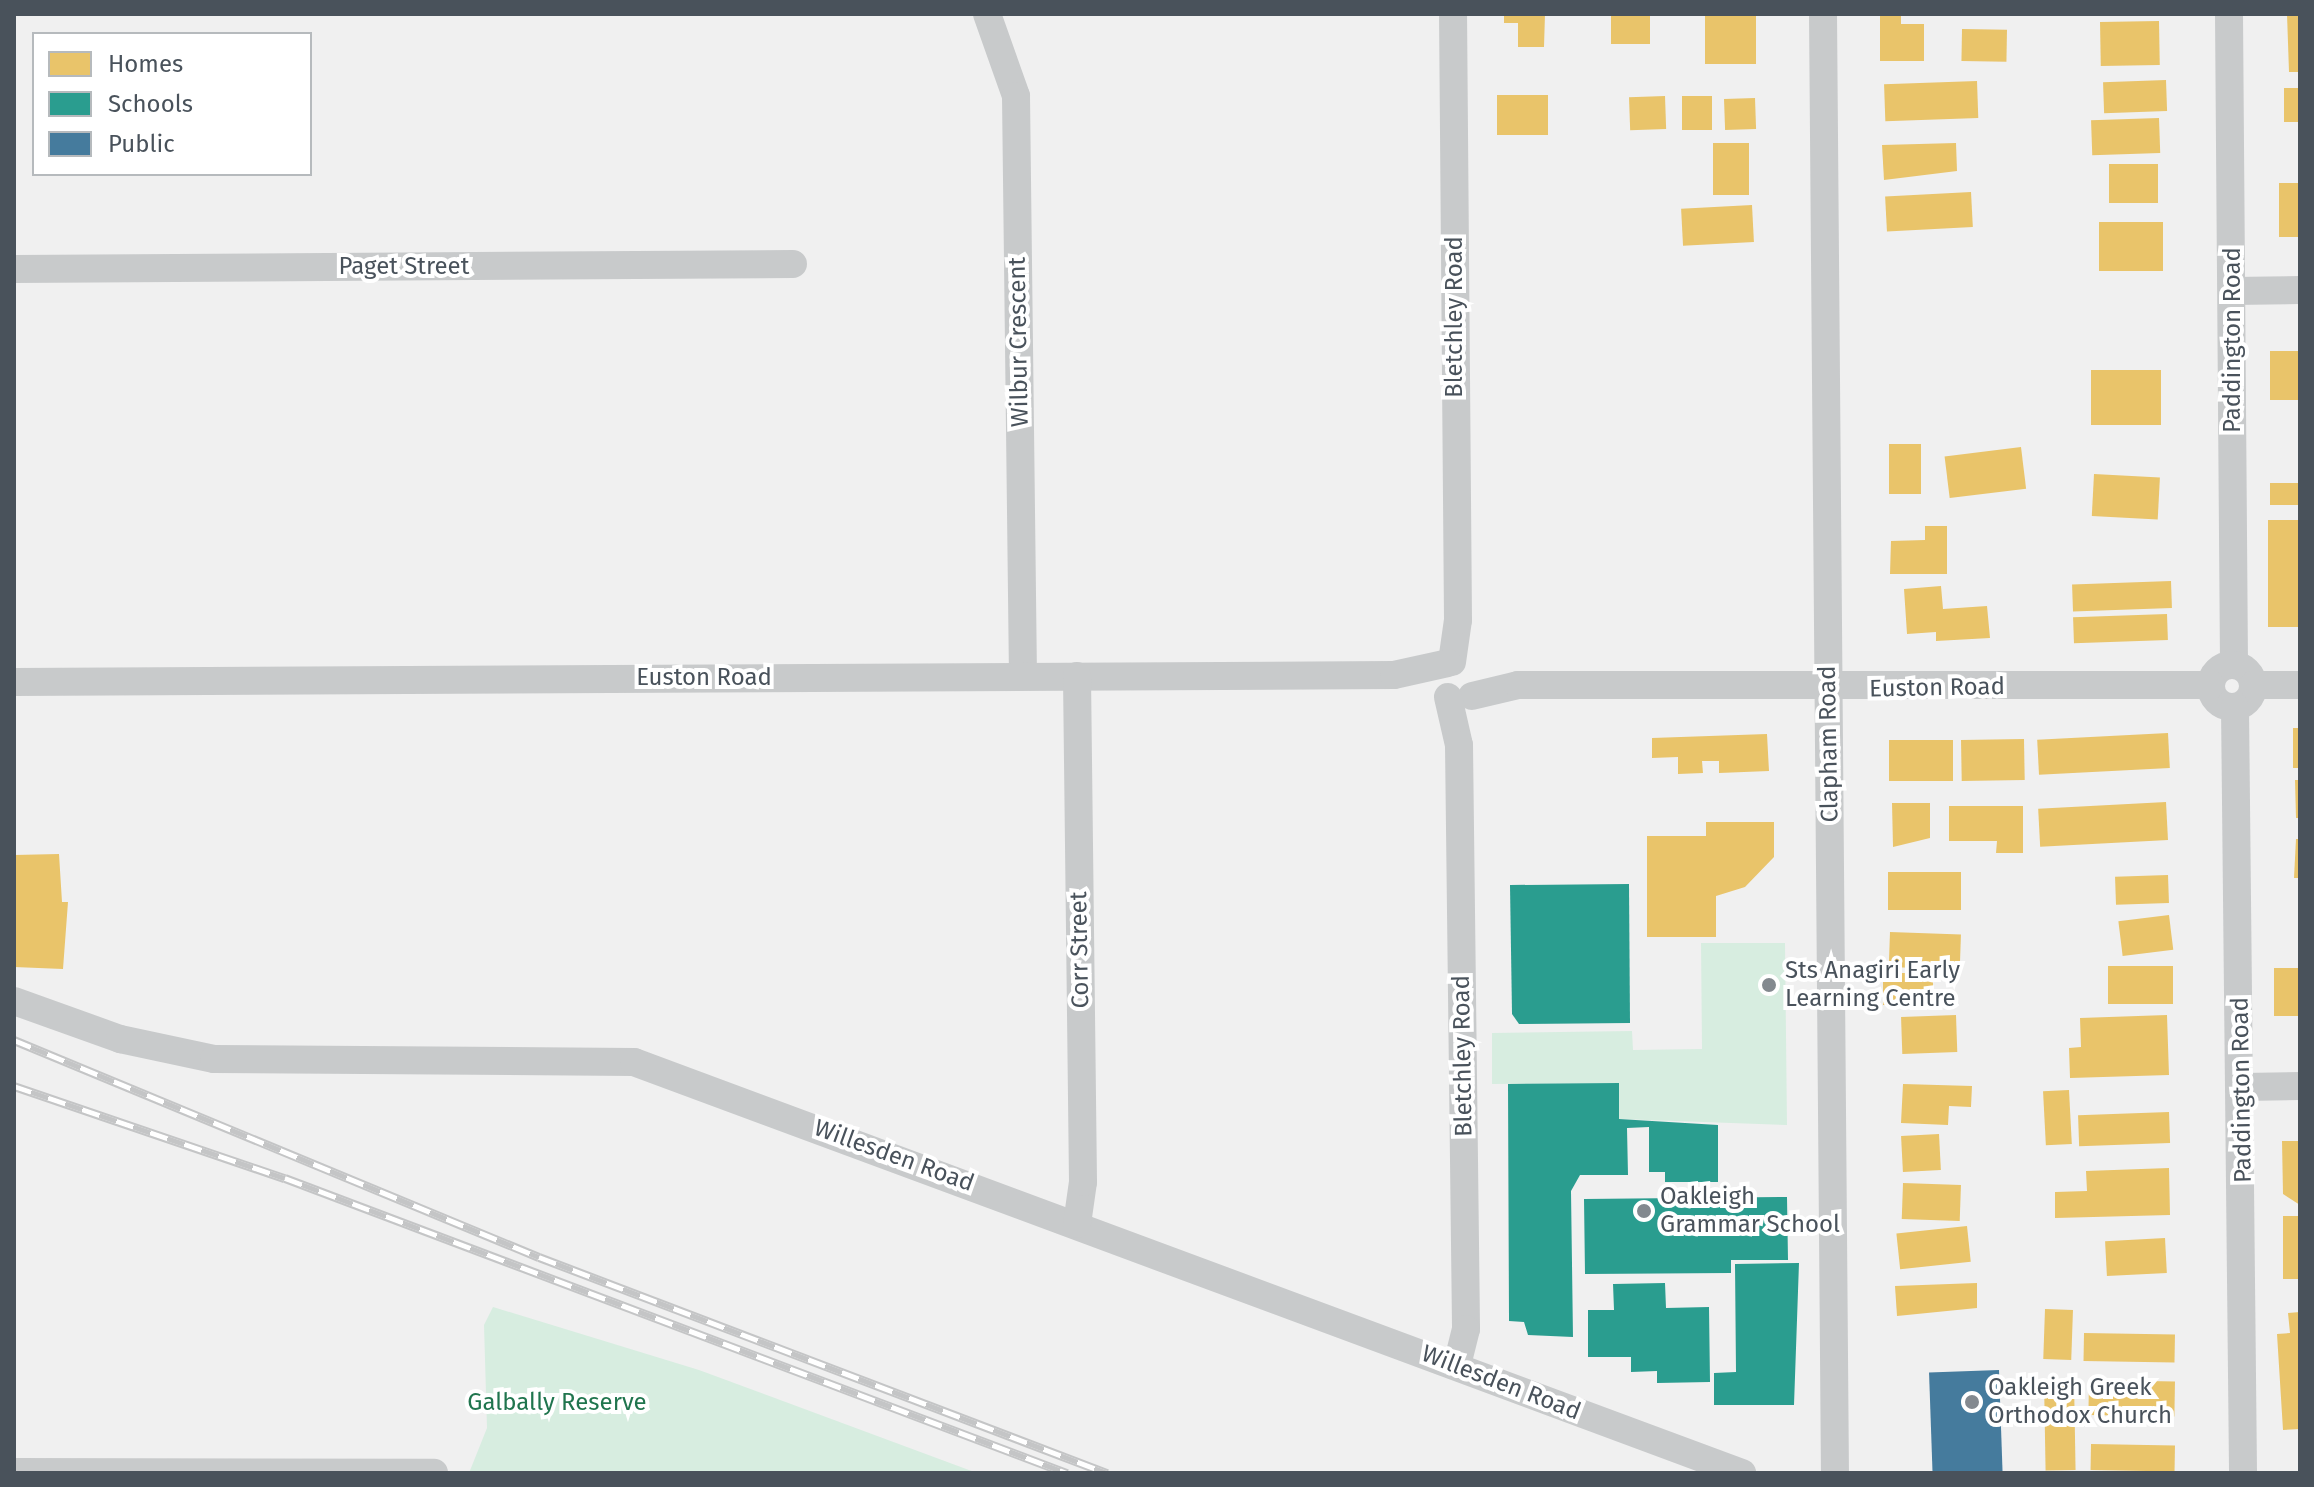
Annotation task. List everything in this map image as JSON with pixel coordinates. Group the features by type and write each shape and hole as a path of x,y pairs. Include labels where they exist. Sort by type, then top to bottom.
{"street":[{"name":"Wilbur Crescent","path":"987,14 1016,96 1023,676"},
{"name":"Bletchley Road","path":"1453,14 1466,1329 1457,1366"},
{"name":"Clapham Road","path":"1823,14 1835,1473"},
{"name":"Paddington Road","path":"2229,14 2243,675"},
{"name":"Paget Street","path":"14,269 793,264"},
{"path":"2233,291 2300,290"},
{"path":"2243,675 2246,702 2235,707 2215,699 2211,685 2216,673 2243,675 2300,685"},
{"name":"Euston Road","path":"14,682 1394,675 1518,685 1829,689 2211,685"},
{"name":"Corr Street","path":"1077,676 1083,1182 1077,1224"},
{"name":"Paddington Road","path":"2235,707 2243,1087 2243,1473"},
{"name":"Willesden Road","path":"14,1001 120,1039 214,1059 634,1062 1742,1473"},
{"path":"2243,1087 2300,1086"},
{"path":"14,1472 434,1473"}],"green space":[{"path":"1701,943 1785,943 1787,1125 1619,1119 1618,1083 1492,1084 1492,1033 1632,1031 1633,1050 1702,1049"},
{"name":"Galbally Reserve","path":"493,1307 699,1370 977,1473 469,1473 487,1428 484,1325"}],"building: Homes":[{"path":"1504,14 1545,14 1544,47 1518,47 1518,23 1504,23"},
{"path":"1611,14 1650,14 1650,44 1611,44"},
{"path":"1705,14 1756,14 1756,64 1705,64"},
{"path":"2287,14 2300,14 2300,72 2289,72"},
{"path":"1901,15 1901,24 1924,24 1924,61 1880,61 1880,16"},
{"path":"2159,21 2160,65 2101,66 2100,22"},
{"path":"1962,29 2007,30 2006,62 1961,61"},
{"path":"2166,80 2167,111 2104,113 2103,82"},
{"path":"1977,81 1978,118 1885,121 1884,84"},
{"path":"2284,88 2300,88 2300,122 2284,122"},
{"path":"1497,95 1548,95 1548,135 1497,135"},
{"path":"1665,96 1666,129 1630,130 1629,97"},
{"path":"1682,96 1712,96 1712,130 1682,130"},
{"path":"1755,98 1756,129 1725,130 1724,99"},
{"path":"2159,118 2160,153 2092,155 2091,120"},
{"path":"1713,143 1749,143 1749,195 1713,195"},
{"path":"1956,143 1957,171 1884,180 1882,145"},
{"path":"2109,164 2158,164 2158,203 2109,203"},
{"path":"2279,183 2300,183 2300,237 2279,237"},
{"path":"1971,192 1973,227 1887,231 1885,197"},
{"path":"1752,205 1754,242 1683,246 1681,209"},
{"path":"2099,222 2163,222 2163,271 2099,271"},
{"path":"2270,351 2300,351 2300,400 2270,400"},
{"path":"2091,370 2161,370 2161,425 2091,425"},
{"path":"1889,444 1921,444 1921,494 1889,494"},
{"path":"2021,447 2026,489 1950,498 1945,456"},
{"path":"2094,474 2160,477 2158,519 2092,516"},
{"path":"2270,483 2300,483 2300,505 2270,505"},
{"path":"2268,520 2300,520 2300,627 2268,627"},
{"path":"1925,526 1947,526 1947,574 1890,574 1891,541 1925,540"},
{"path":"2171,581 2172,608 2073,611 2072,584"},
{"path":"1941,586 1943,609 1987,606 1990,638 1936,641 1936,632 1907,634 1904,589"},
{"path":"2167,614 2168,640 2074,643 2073,617"},
{"path":"2293,728 2300,728 2300,768 2293,768"},
{"path":"2168,733 2170,768 2039,775 2037,740"},
{"path":"1767,734 1769,771 1719,773 1719,761 1702,761 1703,773 1678,774 1678,757 1652,758 1652,738"},
{"path":"2024,739 2025,780 1962,781 1961,740"},
{"path":"1889,740 1953,740 1953,781 1889,781"},
{"path":"2295,780 2300,780 2300,818 2296,818"},
{"path":"2166,802 2168,840 2040,847 2038,809"},
{"path":"1892,803 1930,803 1930,838 1893,847"},
{"path":"1949,806 2023,806 2023,853 1996,853 1997,841 1949,841"},
{"path":"1706,822 1774,822 1774,857 1745,887 1716,896 1716,937 1647,937 1647,836 1706,836"},
{"path":"2296,839 2300,839 2300,878 2294,878"},
{"path":"59,854 62,902 68,902 63,969 14,967 14,855"},
{"path":"1888,872 1961,872 1961,910 1888,910"},
{"path":"2168,875 2169,903 2116,905 2115,877"},
{"path":"2169,915 2173,950 2123,956 2118,921"},
{"path":"1890,932 1961,934 1960,969 1889,967"},
{"path":"2108,966 2173,966 2173,1004 2108,1004"},
{"path":"2274,968 2300,968 2300,1016 2274,1016"},
{"path":"1883,973 1933,973 1933,1005 1883,1005"},
{"path":"1956,1015 1957,1052 1902,1054 1901,1017"},
{"path":"2167,1015 2169,1075 2070,1078 2069,1048 2081,1047 2080,1018"},
{"path":"1903,1084 1972,1086 1971,1107 1949,1106 1948,1125 1901,1123"},
{"path":"2069,1090 2072,1144 2046,1145 2043,1091"},
{"path":"2169,1112 2170,1143 2079,1146 2078,1115"},
{"path":"1939,1134 1941,1170 1903,1172 1901,1136"},
{"path":"2282,1141 2300,1141 2300,1205 2283,1194"},
{"path":"2169,1168 2170,1215 2055,1218 2055,1192 2087,1191 2086,1171"},
{"path":"1903,1183 1961,1185 1960,1221 1902,1219"},
{"path":"2283,1216 2300,1216 2300,1279 2283,1279"},
{"path":"1967,1226 1971,1262 1900,1269 1896,1233"},
{"path":"2165,1238 2167,1273 2107,1276 2105,1241"},
{"path":"1977,1283 1977,1308 1897,1316 1895,1286"},
{"path":"2045,1309 2073,1310 2071,1360 2043,1359"},
{"path":"2300,1312 2300,1429 2283,1430 2277,1334 2290,1333 2288,1313"},
{"path":"2084,1333 2175,1335 2174,1363 2084,1361"},
{"path":"2074,1380 2076,1470 2046,1471 2044,1381"},
{"path":"2089,1380 2175,1382 2174,1416 2088,1415"},
{"path":"2091,1444 2175,1445 2175,1471 2091,1470"}],"building: Schools":[{"path":"1629,884 1630,1023 1519,1024 1512,1014 1510,885"},
{"path":"1619,1083 1619,1119 1718,1125 1718,1182 1665,1182 1665,1172 1649,1172 1649,1127 1627,1128 1628,1175 1580,1175 1571,1191 1573,1337 1528,1335 1524,1322 1509,1321 1508,1084"},
{"path":"1787,1197 1788,1260 1731,1260 1731,1273 1585,1274 1584,1199"},
{"path":"1799,1263 1794,1405 1714,1405 1714,1373 1736,1372 1735,1264"},
{"path":"1665,1283 1666,1308 1709,1307 1710,1382 1657,1383 1657,1371 1631,1372 1631,1357 1588,1357 1588,1310 1614,1310 1613,1284"}],"building: Public":[{"path":"1999,1370 2003,1473 1933,1473 1929,1372"}],"railway":[{"path":"14,1040 539,1257 1107,1473"},
{"path":"14,1086 285,1178 1067,1473"}],"place":[{"name":"Sts Anagiri Early Learning Centre","path":"1769,985"},
{"name":"Oakleigh Grammar School","path":"1644,1211"},
{"name":"Oakleigh Greek Orthodox Church","path":"1972,1402"}]}
